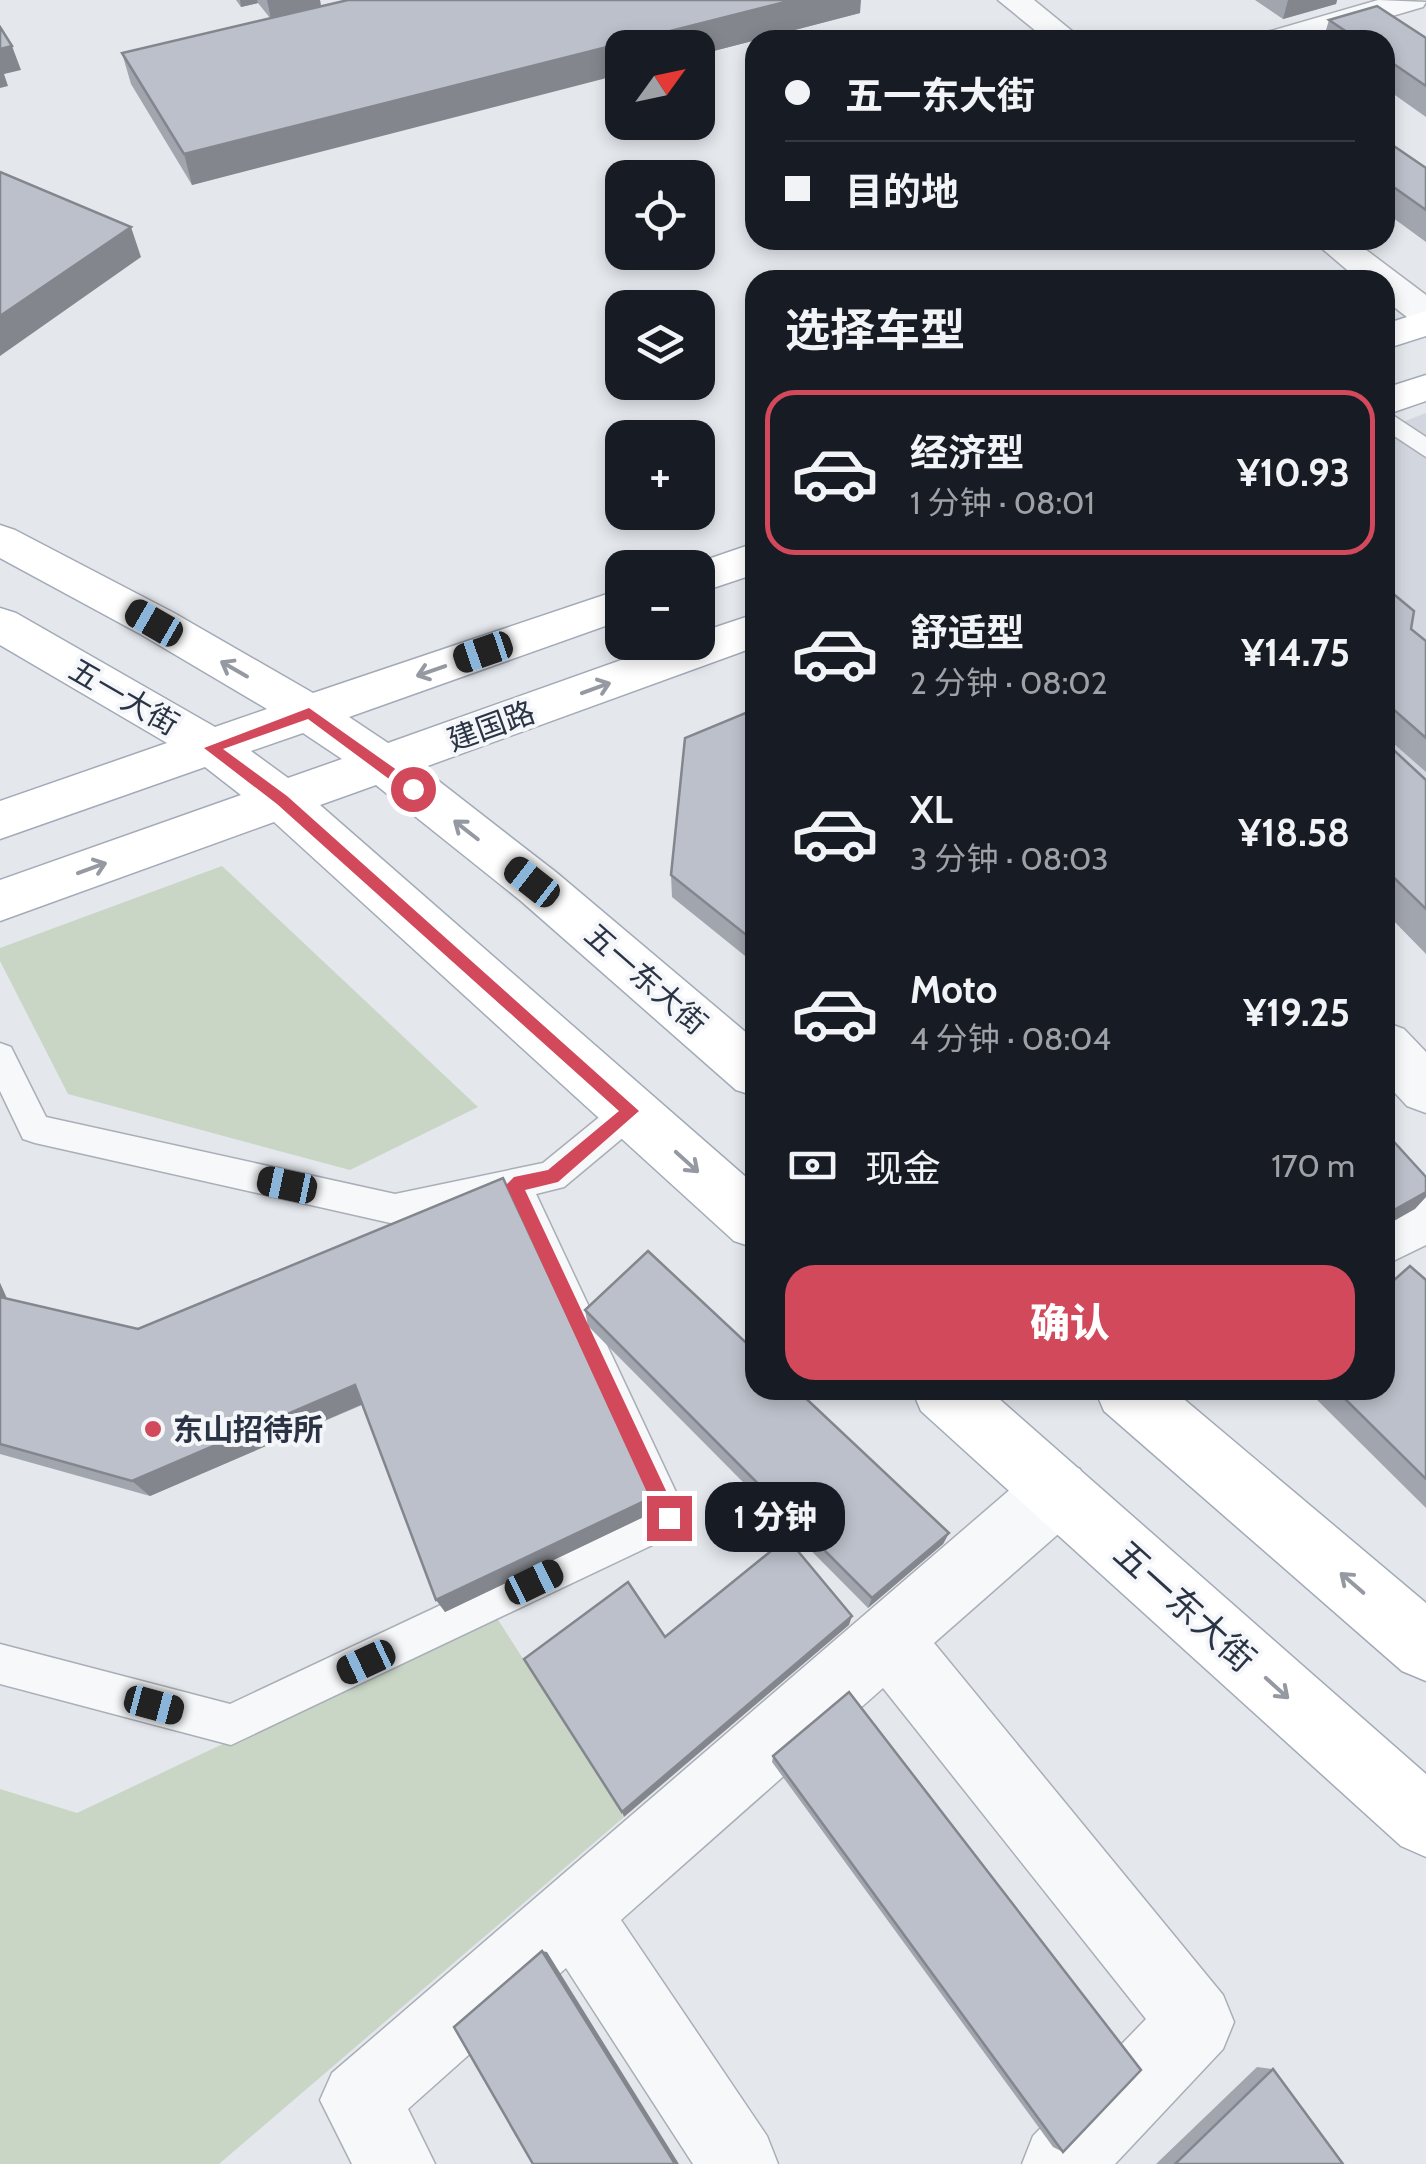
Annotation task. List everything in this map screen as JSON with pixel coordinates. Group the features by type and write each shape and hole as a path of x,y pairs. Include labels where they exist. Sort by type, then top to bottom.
{"main road":[{"path":"1395,334 1426,323"},
{"path":"1395,398 1426,387"},
{"path":"0,540 124,605 346,739"},
{"path":"715,572 745,562"},
{"name":"建国路","path":"0,820 246,774 346,739 605,612"},
{"name":"五一大街","path":"0,624 246,774"},
{"name":"建国路","path":"0,901 246,774 346,739 745,633"},
{"name":"五一东大街","path":"346,739 532,882 745,1064"},
{"path":"246,774 745,1213"},
{"name":"五一东大街","path":"954,1400 1426,1821"},
{"path":"1138,1400 1426,1647"}],"street":[{"path":"1014,0 1054,30"},
{"path":"1318,30 1391,13"},
{"path":"1346,30 1391,13"},
{"path":"1343,250 1370,270"},
{"path":"1395,289 1426,313"},
{"path":"1395,1056 1426,1089"},
{"path":"1395,1232 1426,1214"},
{"path":"396,2164 359,2100 1058,1492"},
{"path":"888,1640 1196,2022 1061,2164"},
{"path":"573,1913 739,2164"}],"lane":[{"path":"1395,426 1426,449"},
{"path":"0,1057 35,1129 396,1209 552,1176 630,1111"},
{"path":"0,1664 231,1726 669,1518 514,1185"}],"shaded area":[{"path":"1426,413 1426,803 1395,774 1395,425"}],"green space":[{"path":"222,866 478,1107 350,1170 68,1094 0,961 0,948"},
{"path":"495,1615 624,1817 219,2164 0,2164 0,1789 77,1813"}],"building":[{"path":"348,0 793,0 674,30 605,30 605,48 184,154 122,53"},
{"path":"1377,6 1426,38 1426,86 1395,65 1395,30 1344,30 1329,20"},
{"path":"0,27 12,46 0,49"},
{"path":"1395,147 1426,168 1426,210 1395,188"},
{"path":"0,172 131,227 0,316"},
{"path":"1395,595 1414,611 1411,629 1426,641 1426,738 1395,711"},
{"path":"745,713 745,934 671,875 685,738"},
{"path":"1395,751 1426,780 1426,909 1395,879"},
{"path":"1395,1143 1426,1177 1426,1192 1395,1209"},
{"name":"东山招待所","path":"503,1178 653,1497 436,1600 355,1385 132,1481 0,1444 0,1297 138,1329"},
{"path":"648,1251 745,1342 745,1400 808,1400 949,1533 872,1598 585,1310"},
{"path":"1410,1266 1426,1280 1426,1479 1346,1400 1395,1400 1395,1279"},
{"path":"787,1538 852,1616 622,1812 524,1659 628,1582 665,1637"},
{"path":"849,1692 1141,2070 1063,2152 773,1756"},
{"path":"542,1951 675,2164 533,2164 454,2027"},
{"path":"1273,2069 1343,2164 1175,2164"}],"place":[{"name":"东山招待所","path":"153,1429"}],"route":[{"path":"413,789 309,713 211,748 282,800 630,1111 552,1176 514,1185 669,1518"}]}
